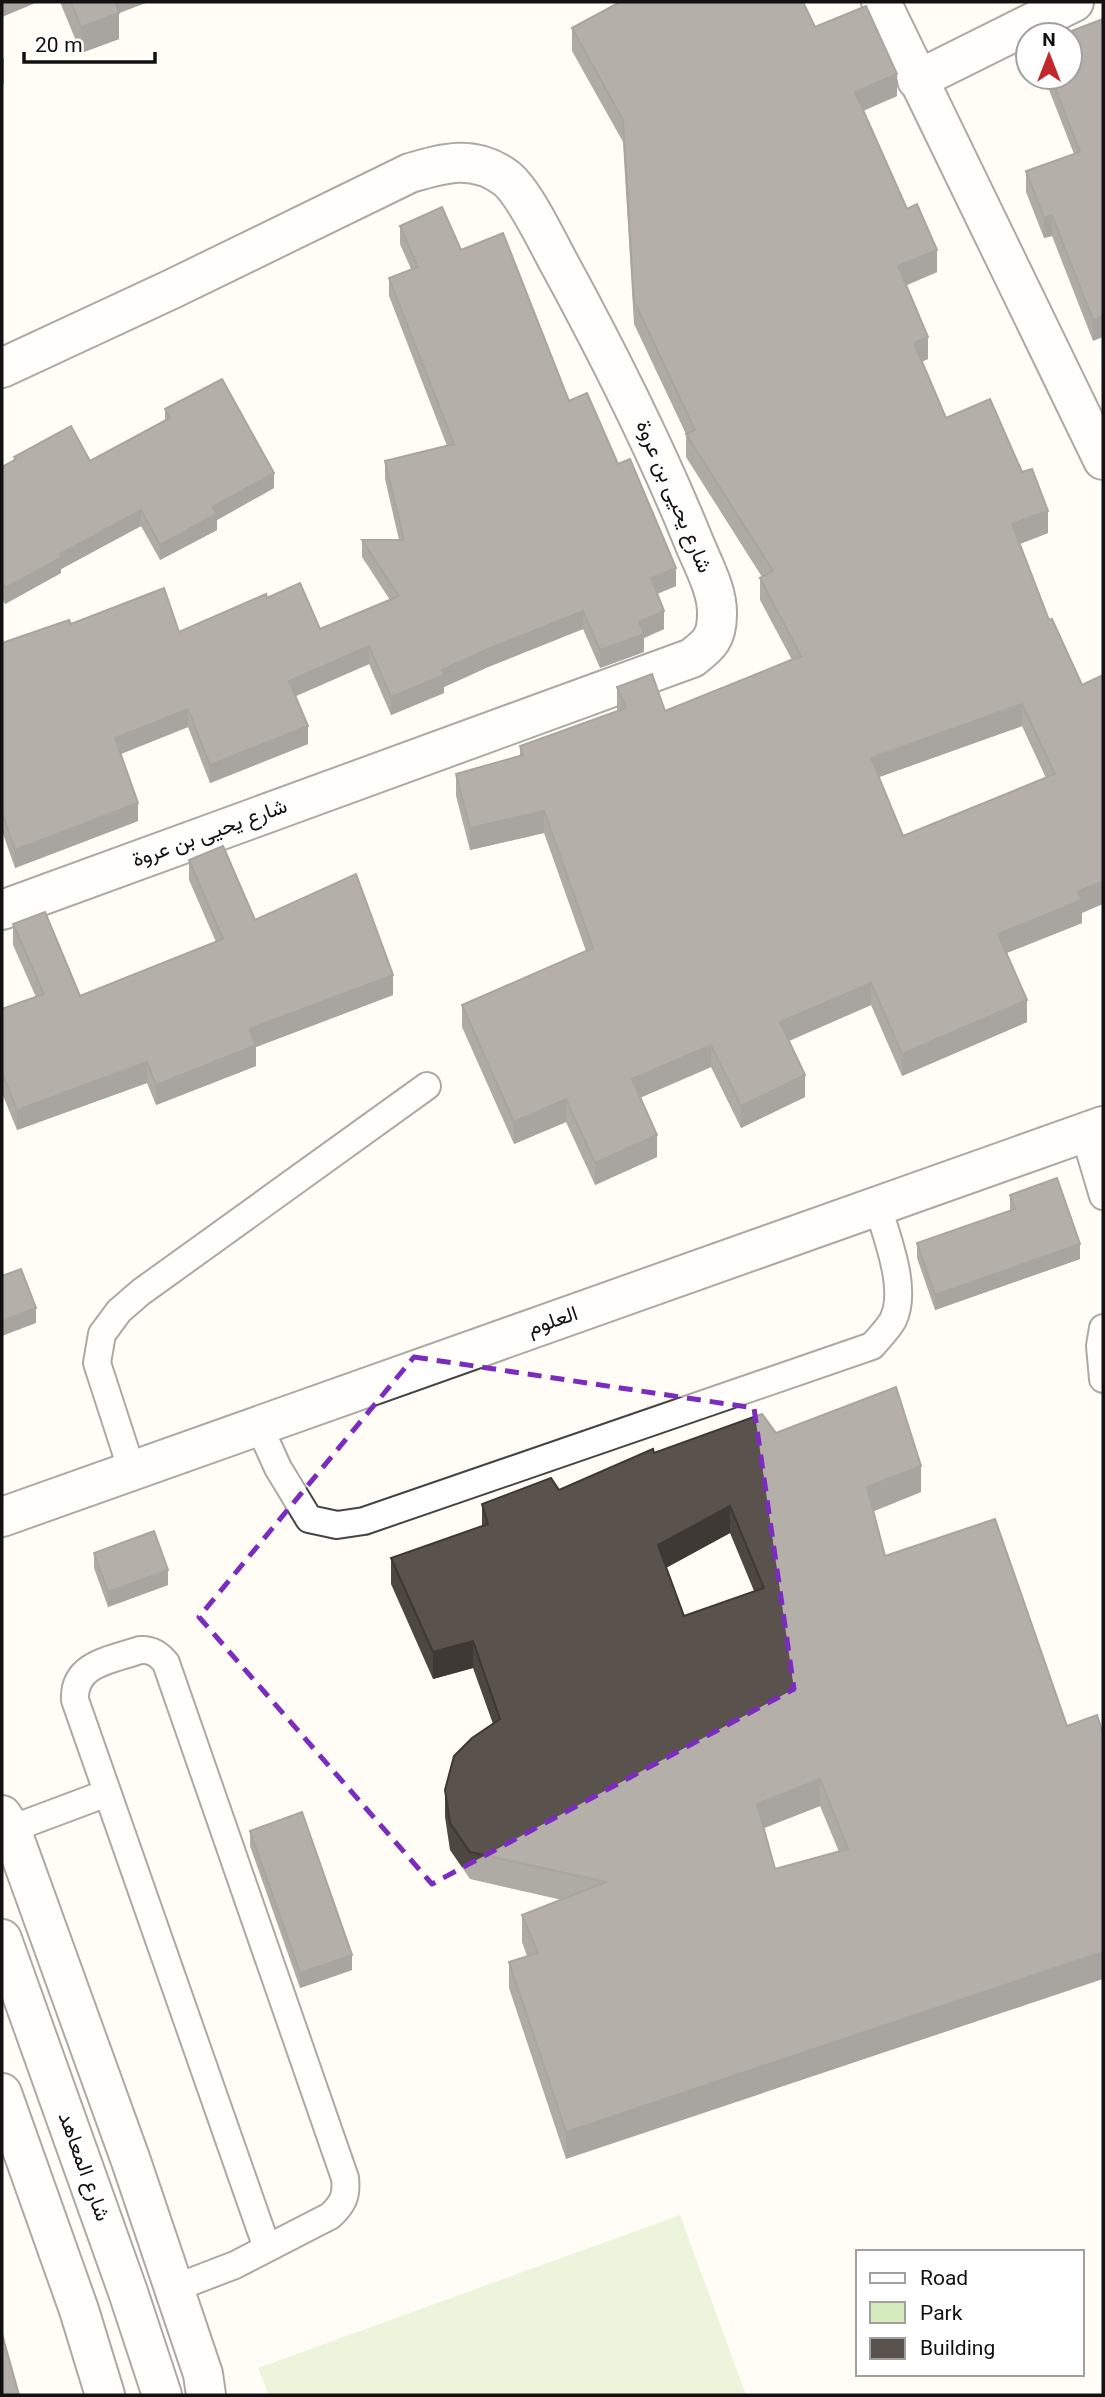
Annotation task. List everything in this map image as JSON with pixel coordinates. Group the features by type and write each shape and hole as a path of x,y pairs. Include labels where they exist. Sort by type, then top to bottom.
{"street":[{"path":"881,2 1103,460"},
{"path":"917,80 1074,2"},
{"name":"شارع يحيى بن عروة","path":"2,368 410,173 449,162 478,164 507,178 529,208 583,306 634,405 676,499 713,592 718,613 716,632 709,645 692,658 2,910"},
{"name":"العلوم","path":"2,1517 1094,1129"},
{"path":"6,1822 175,2288 204,2374 206,2395"},
{"name":"شارع المعاهد","path":"2,1939 162,2395"},
{"path":"2,2092 79,2310 105,2395"}],"lane":[{"path":"132,1471 97,1363 102,1334 119,1311 141,1292 427,1086"},
{"path":"1094,1129 1103,1196"},
{"path":"259,1426 278,1468 309,1520 337,1525 363,1521 872,1346 893,1319 899,1293 878,1207"},
{"path":"1103,1328 1100,1346 1103,1379"},
{"path":"175,2288 235,2264 267,2248 330,2216 342,2205 346,2193 345,2178 166,1663 161,1656 148,1650 89,1668 79,1677 74,1687 75,1700 267,2248"},
{"path":"6,1822 107,1793"}],"highlighted area":[{"path":"414,1357 754,1408 794,1689 432,1884 199,1617"}],"green space":[{"path":"680,2215 746,2395 269,2395 258,2368"}],"building":[{"path":"71,2 115,2 119,13 81,27"},
{"path":"620,2 803,2 815,27 866,6 897,74 855,92 907,209 917,204 937,250 898,266 928,337 914,343 946,418 990,399 1022,472 1032,469 1048,511 1012,524 1049,620 1052,619 1082,685 1103,675 1103,881 1078,892 1082,900 998,934 1027,1000 902,1054 871,983 780,1022 805,1075 741,1106 711,1045 632,1079 657,1135 595,1163 566,1099 514,1122 462,1005 593,948 544,811 470,828 456,774 523,755 520,746 626,708 617,687 652,674 665,711 801,656 760,578 773,571 686,434 695,430 634,301 623,120 572,28","holes":["1022,704 1055,774 903,836 871,758"]},
{"path":"1103,19 1103,316 1093,320 1052,215 1044,218 1026,171 1080,152 1056,91 1084,91 1084,26"},
{"path":"442,207 461,250 503,233 569,401 587,393 618,464 630,459 676,568 651,578 664,611 639,622 644,634 600,650 583,611 488,649 442,670 444,675 391,697 369,646 289,681 308,726 210,765 188,709 115,738 138,803 15,850 2,813 2,643 69,620 71,624 164,588 179,632 266,594 267,598 300,583 320,629 399,596 362,540 404,540 385,461 454,444 389,278 418,267 400,226"},
{"path":"222,379 274,473 212,507 217,514 160,545 141,510 60,554 61,558 5,588 2,583 2,467 16,459 14,457 71,426 90,461 170,418 165,409"},
{"path":"223,846 255,920 356,874 393,975 249,1029 256,1045 156,1085 147,1062 17,1110 2,1072 2,1009 44,994 13,924 45,912 80,996 223,939 189,860"},
{"path":"1057,1178 1080,1244 935,1295 917,1243 1015,1209 1010,1195"},
{"path":"21,1269 36,1308 2,1321 2,1276"},
{"path":"896,1387 921,1466 867,1487 885,1556 995,1519 1067,1726 1097,1715 1103,1734 1103,1952 566,2132 509,1962 538,1953 522,1915 606,1882 470,1852 450,1823 445,1790 454,1756 472,1738 500,1719 473,1641 433,1652 391,1558 488,1524 482,1504 551,1478 559,1490 653,1449 654,1453 762,1414 776,1433","holes":["730,1506 764,1588 684,1616 658,1545","820,1779 848,1849 775,1869 757,1804"]},
{"path":"154,1531 168,1570 108,1592 94,1553"},
{"path":"302,1812 352,1955 300,1973 250,1831"},
{"path":"2,2334 19,2395 2,2395"}]}
